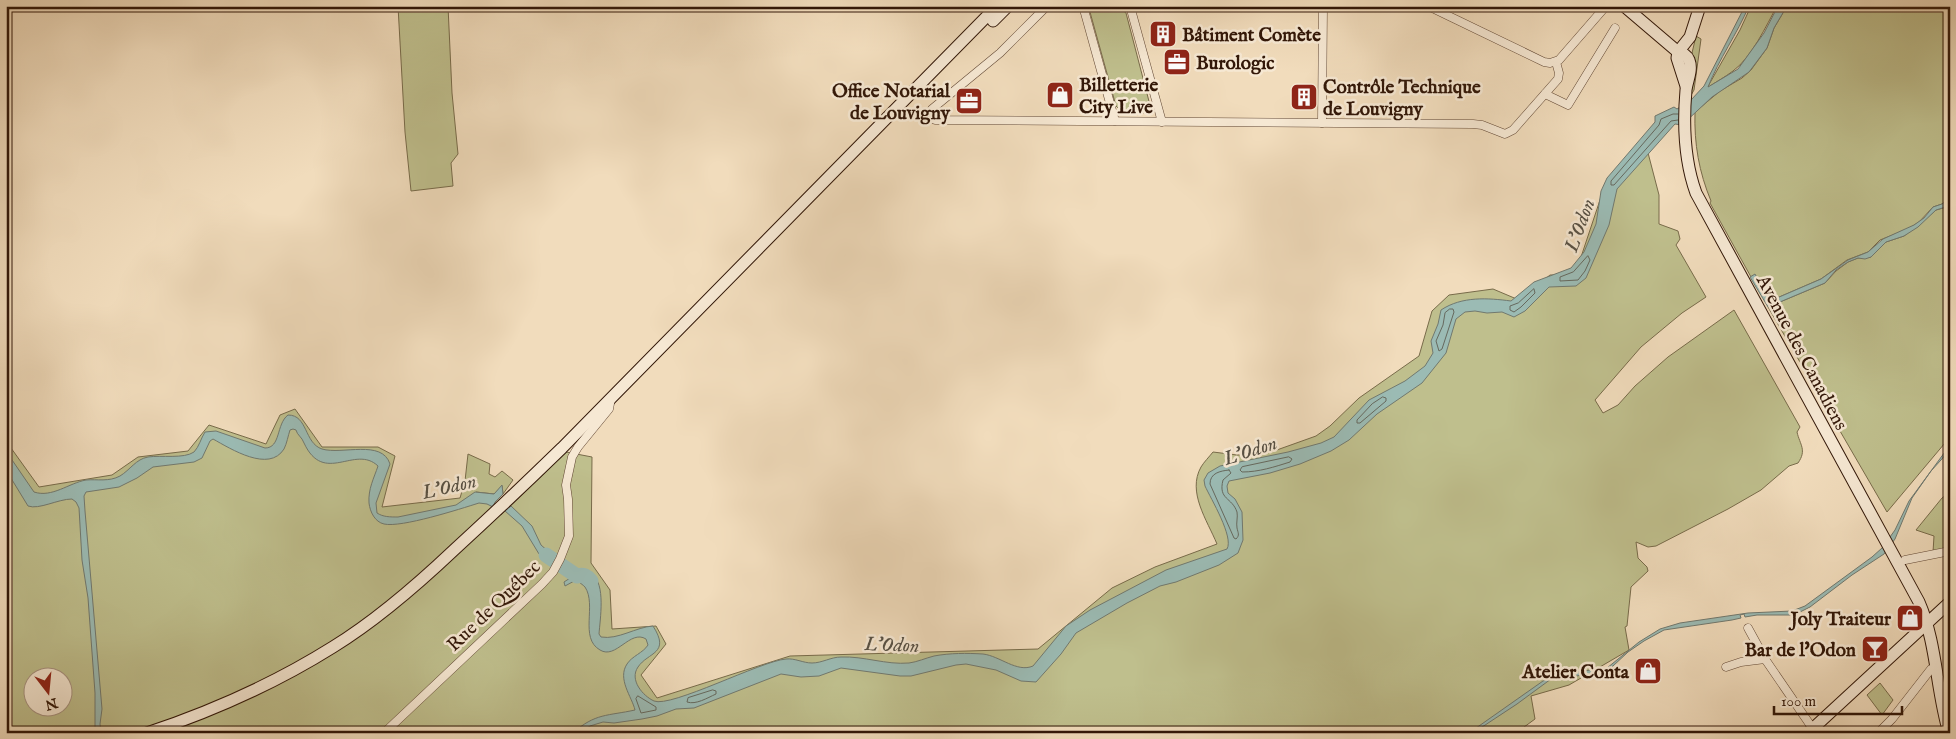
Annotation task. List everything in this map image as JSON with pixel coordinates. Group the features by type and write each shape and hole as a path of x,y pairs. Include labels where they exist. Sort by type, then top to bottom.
{"main road":[{"path":"147,733 202,714 278,680 334,647 371,621 409,590 524,485 997,6"},
{"path":"944,61 964,47 1008,6"},
{"path":"1624,6 1678,52 1690,37 1700,6"},
{"name":"Avenue des Canadiens","path":"1678,52 1684,54 1690,61 1685,103 1686,157 1690,176 1699,198 1919,602 1926,624 1943,713 1949,733"},
{"path":"1810,731 1950,602"}],"street":[{"path":"1047,6 1000,53 932,110 931,118 935,120 1473,124 1507,134 1513,130 1560,76 1556,62"},
{"path":"1083,6 1115,121"},
{"path":"1130,6 1162,122"},
{"path":"1322,123 1323,6"},
{"path":"1428,6 1544,62 1556,62 1606,6"},
{"path":"1545,94 1568,105 1614,28"},
{"name":"Rue de Québec","path":"384,733 553,572 566,546 570,526 566,485 568,468 578,447 610,410 611,398"},
{"path":"1905,560 1950,551"},
{"path":"1748,628 1810,731"},
{"path":"1726,667 1741,662 1765,659"},
{"path":"1878,733 1892,719 1931,669 1935,667"}],"green space":[{"path":"398,6 448,6 452,93 458,154 451,163 453,186 411,191 405,132"},
{"path":"1751,6 1777,6 1758,41 1746,58 1733,71 1707,88 1740,30"},
{"path":"1787,6 1950,6 1950,198 1942,204 1933,207 1919,222 1908,229 1880,240 1868,252 1847,260 1821,279 1770,301 1755,275 1751,277 1710,203 1698,158 1695,112 1720,91 1742,78 1751,70 1767,48 1774,28"},
{"path":"1095,7 1119,7 1126,13 1151,109 1147,113 1123,113 1116,106 1090,12"},
{"path":"1696,36 1701,39 1694,90 1690,97 1692,53"},
{"path":"1647,149 1659,195 1659,224 1678,231 1680,239 1676,245 1706,297 1682,313 1641,347 1595,400 1603,413 1618,405 1635,386 1668,357 1734,310 1800,427 1797,432 1802,454 1798,463 1789,466 1761,490 1728,509 1656,546 1648,547 1636,542 1638,558 1647,567 1648,571 1631,587 1627,626 1625,627 1629,650 1569,685 1531,696 1535,719 1516,733 6,733 6,441 39,487 112,475 138,457 188,451 209,425 266,444 280,415 295,409 322,447 378,447 395,456 382,507 460,498 465,481 468,454 490,464 489,474 495,477 502,471 513,480 503,494 502,486 494,494 476,492 501,515 566,452 592,457 591,563 610,590 612,629 656,626 666,644 641,675 657,698 790,656 1038,649 1112,588 1155,567 1217,544 1200,506 1196,486 1201,467 1213,452 1252,455 1274,451 1316,436 1330,426 1359,398 1419,356 1432,311 1449,295 1493,289 1519,300 1550,275 1575,275 1603,191"},
{"path":"1950,206 1950,341 1948,342 1950,344 1950,437 1887,512 1768,307 1825,283 1848,262 1858,258 1871,257 1886,242 1904,236 1936,210"},
{"path":"1950,492 1950,547 1933,552 1934,536 1916,530 1942,498"},
{"path":"1880,683 1893,700 1882,715 1867,695"}],"water":[{"path":"1745,6 1749,6 1708,87 1738,69 1764,33 1778,6 1787,6 1774,28 1767,48 1749,72 1712,97 1682,125 1675,124 1617,189 1609,225 1586,278 1576,286 1549,287 1525,311 1514,317 1502,312 1465,312 1456,319 1446,353 1422,383 1377,414 1349,440 1331,451 1300,464 1270,473 1229,481 1227,486 1228,493 1235,499 1242,512 1243,540 1238,553 1219,565 1176,582 1160,586 1076,633 1061,654 1036,682 1021,681 996,670 966,664 911,676 841,668 819,676 801,677 781,674 694,708 676,709 642,719 614,723 603,722 590,726 580,733 573,733 595,719 635,710 624,682 624,670 629,661 648,645 646,639 640,637 634,638 612,651 600,650 594,645 590,638 589,603 585,587 576,580 565,586 564,582 581,571 592,575 599,586 601,611 599,634 601,637 614,637 653,626 660,642 659,647 638,667 635,677 638,687 646,695 654,701 664,701 678,698 757,667 786,659 812,663 837,657 850,657 900,663 940,655 971,653 989,655 1015,666 1027,668 1033,666 1066,626 1090,610 1166,570 1227,549 1228,543 1225,527 1205,486 1204,480 1208,473 1220,466 1288,452 1321,443 1334,437 1369,400 1405,381 1425,366 1433,353 1431,341 1441,310 1449,305 1466,300 1493,299 1511,301 1534,282 1571,268 1584,252 1596,224 1601,191 1607,178 1655,122 1655,116 1674,107 1677,109 1691,100 1704,86"},
{"path":"1950,198 1949,206 1936,210 1918,227 1904,236 1886,242 1871,257 1865,259 1858,258 1848,262 1836,270 1825,283 1768,307 1750,277 1755,274 1770,301 1821,279 1848,260 1868,252 1883,239 1914,225 1924,218 1933,207 1942,204"},
{"path":"288,415 299,419 312,441 322,449 361,449 379,452 386,456 390,464 376,503 377,513 382,515 398,517 456,505 475,492 494,494 502,485 503,494 493,507 479,503 417,521 384,524 373,516 369,503 370,488 378,466 369,460 360,459 330,463 321,462 312,455 296,430 293,429 290,430 284,449 277,456 269,459 250,457 213,439 210,441 202,458 194,462 153,467 119,487 86,492 84,496 85,511 102,709 101,733 95,733 95,693 79,508 72,499 38,507 28,506 6,470 6,455 10,457 34,492 47,493 86,480 116,478 144,458 190,454 196,450 205,432 216,431 265,448 270,447 274,444 284,419"},
{"path":"1950,445 1950,450 1931,471 1912,498 1895,539 1884,554 1852,575 1810,607 1791,615 1745,617 1744,614 1740,615 1741,618 1732,620 1664,630 1644,641 1613,666 1601,673 1551,679 1473,733 1469,733 1543,681 1558,674 1607,668 1639,642 1660,629 1680,623 1748,613 1792,611 1805,606 1882,548 1895,530 1909,501"},
{"path":"511,506 532,526 541,545 556,558 553,563 539,554 522,526 505,511"}],"waterway":[{"name":"L'Odon","path":"546,555 577,576 585,576 591,581"}],"place":[{"name":"Bâtiment Comète","path":"1163,34"},
{"name":"Burologic","path":"1177,62"},
{"name":"Billetterie City Live","path":"1060,95"},
{"name":"Contrôle Technique de Louvigny","path":"1304,97"},
{"name":"Office Notarial de Louvigny","path":"969,101"},
{"name":"Joly Traiteur","path":"1910,618"},
{"name":"Bar de l'Odon","path":"1875,649"},
{"name":"Atelier Conta","path":"1648,671"}]}
